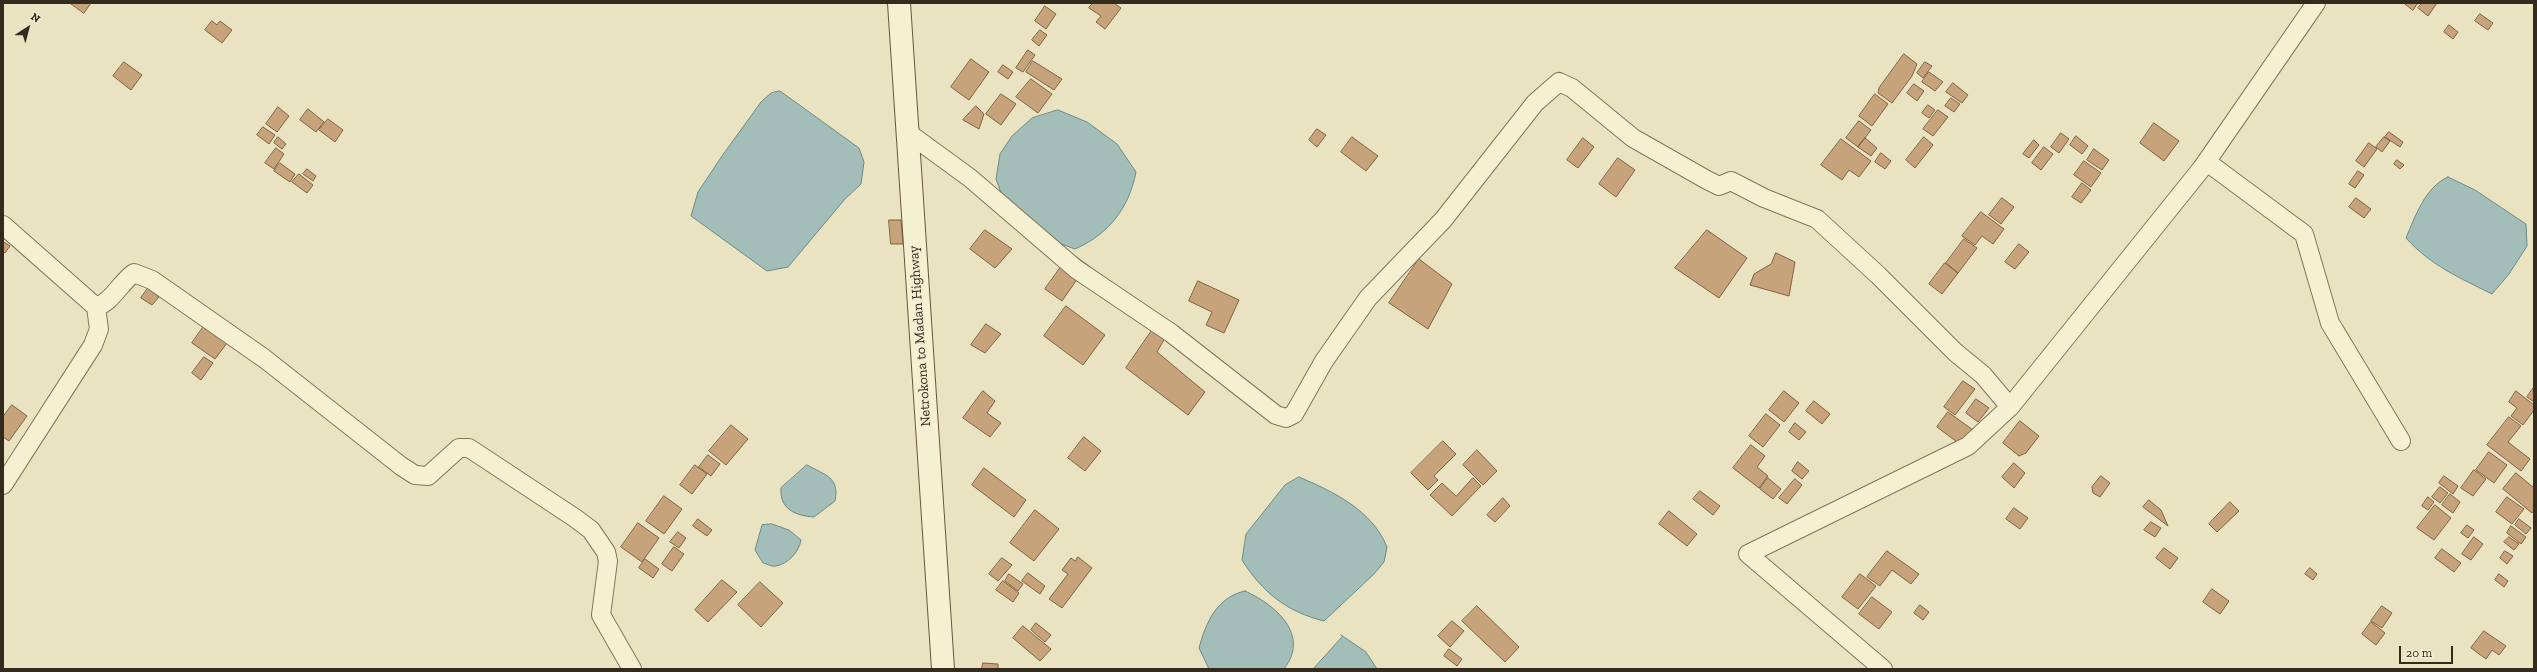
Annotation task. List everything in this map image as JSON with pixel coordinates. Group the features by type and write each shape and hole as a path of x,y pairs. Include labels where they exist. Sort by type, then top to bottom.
{"main road":[{"name":"Netrokona to Madan Highway","path":"899,3 944,669"}],"street":[{"path":"1883,669 1748,554 1968,446 2010,407 2206,162 2316,3"},
{"path":"907,132 970,178 1076,269 1171,333 1276,415 1286,418 1294,414 1324,362 1368,298 1443,220 1535,103 1559,82 1572,88 1633,138 1707,180 1719,186 1731,181 1764,198 1817,219 1878,275 1954,352 1983,375 2010,407"},
{"path":"2206,162 2304,234 2330,323 2401,441"},
{"path":"3,225 96,307 99,329 93,344 3,485"},
{"path":"96,307 104,304 125,280 134,273 142,275 265,359 366,440 415,475 428,476 459,448 469,448 575,518 591,530 606,552 608,562 600,615 632,669"}],"water":[{"path":"780,91 859,148 864,162 861,184 845,199 788,267 767,271 691,216 698,192 722,156 761,102 771,93"},
{"path":"1058,110 1087,122 1117,144 1136,172 1128,197 1116,218 1098,236 1075,249 1056,242 1003,198 996,179 1000,154 1012,136 1032,118"},
{"path":"2448,177 2475,190 2526,224 2527,246 2509,274 2492,294 2435,263 2415,248 2406,238 2417,212 2427,195 2440,182"},
{"path":"807,465 830,478 835,487 836,493 835,501 814,517 801,515 790,510 783,501 781,495 781,488"},
{"path":"1299,477 1338,496 1362,513 1372,523 1387,547 1384,562 1374,574 1324,621 1298,612 1277,599 1258,582 1242,560 1246,534 1285,485"},
{"path":"772,524 789,530 801,540 798,549 789,560 780,565 774,566 763,563 755,550 762,525"},
{"path":"1245,591 1267,604 1277,612 1286,622 1291,632 1293,644 1291,656 1284,669 1209,669 1199,648 1209,620 1220,605 1227,599 1235,594"},
{"path":"1341,635 1366,652 1377,669 1313,669 1342,637"}],"building":[{"path":"70,3 91,3 84,13"},
{"path":"1093,3 1114,3 1121,8 1105,29 1096,22 1101,16 1089,8"},
{"path":"2404,3 2418,3 2413,10"},
{"path":"2422,3 2437,3 2428,16 2418,8"},
{"path":"1045,6 1056,14 1046,29 1035,21"},
{"path":"2480,14 2493,23 2488,30 2475,21"},
{"path":"212,21 217,25 220,21 232,30 222,43 205,30"},
{"path":"2449,25 2458,32 2453,39 2444,32"},
{"path":"1040,30 1047,35 1039,46 1032,40"},
{"path":"1028,50 1035,55 1023,72 1016,68"},
{"path":"1904,54 1917,64 1912,76 1892,103 1878,93 1879,88"},
{"path":"971,59 989,72 969,100 951,87"},
{"path":"1033,61 1062,79 1054,90 1026,72"},
{"path":"124,62 142,75 131,90 113,76"},
{"path":"1925,62 1932,66 1923,78 1917,73"},
{"path":"1003,65 1013,72 1008,79 998,72"},
{"path":"1929,72 1943,82 1935,91 1922,82"},
{"path":"1031,79 1052,94 1038,113 1016,97"},
{"path":"1953,83 1968,95 1962,103 1946,92"},
{"path":"1914,84 1924,91 1917,101 1907,93"},
{"path":"1001,94 1016,104 1001,125 986,114"},
{"path":"1875,94 1888,104 1872,126 1859,116"},
{"path":"1951,98 1960,104 1954,112 1945,106"},
{"path":"1928,105 1935,110 1929,118 1922,113"},
{"path":"976,106 984,114 979,129 963,120"},
{"path":"278,107 289,116 277,132 266,124"},
{"path":"308,109 324,122 316,132 300,120"},
{"path":"1938,110 1948,117 1933,136 1923,129"},
{"path":"328,119 343,130 335,142 319,130"},
{"path":"1859,121 1871,130 1858,147 1846,138"},
{"path":"2154,123 2179,141 2164,161 2140,143"},
{"path":"263,127 275,135 269,144 257,135"},
{"path":"1317,129 1326,135 1317,147 1309,140"},
{"path":"2389,132 2403,142 2400,147 2385,137"},
{"path":"2061,133 2069,139 2059,153 2051,147"},
{"path":"2076,136 2088,146 2082,154 2070,145"},
{"path":"278,137 286,144 282,149 274,143"},
{"path":"1352,137 1378,156 1366,171 1341,152"},
{"path":"1924,137 1933,145 1915,168 1906,160"},
{"path":"2384,137 2390,141 2382,152 2376,147"},
{"path":"1583,138 1594,147 1578,168 1567,160"},
{"path":"1865,138 1877,148 1871,156 1858,147"},
{"path":"1841,139 1871,161 1859,177 1849,170 1842,180 1821,165"},
{"path":"2034,140 2039,145 2029,158 2023,154"},
{"path":"2369,143 2377,149 2364,167 2356,161"},
{"path":"2044,147 2053,154 2041,170 2032,163"},
{"path":"276,148 284,154 274,169 265,163"},
{"path":"2094,149 2109,160 2102,170 2087,160"},
{"path":"1881,153 1891,161 1885,169 1875,162"},
{"path":"1618,158 1635,170 1616,197 1599,184"},
{"path":"2397,160 2404,165 2400,169 2394,164"},
{"path":"2084,161 2101,173 2091,187 2074,175"},
{"path":"280,163 295,174 290,182 274,171"},
{"path":"307,169 316,176 313,181 303,174"},
{"path":"2358,171 2364,175 2355,188 2349,184"},
{"path":"299,174 313,185 307,193 292,182"},
{"path":"2082,183 2091,190 2081,203 2072,197"},
{"path":"2002,198 2014,207 2001,224 1989,215"},
{"path":"2356,198 2371,209 2364,218 2349,207"},
{"path":"1981,212 2004,229 1993,244 1982,236 1975,245 1962,236"},
{"path":"889,220 901,220 903,244 891,244"},
{"path":"985,230 1012,249 995,268 970,249"},
{"path":"1707,230 1747,258 1719,298 1675,268"},
{"path":"1964,239 1977,248 1958,273 1946,263"},
{"path":"4,242 10,246 5,253 3,251"},
{"path":"2019,244 2029,252 2015,269 2005,262"},
{"path":"1071,253 1104,277 1078,278 1062,301 1045,289"},
{"path":"1776,253 1795,262 1789,296 1750,285 1754,274 1771,264"},
{"path":"1419,259 1452,284 1428,329 1389,303"},
{"path":"1945,263 1958,273 1942,294 1929,284"},
{"path":"1198,281 1239,300 1224,333 1206,325 1212,312 1189,301"},
{"path":"148,288 159,297 152,305 141,298"},
{"path":"1066,306 1105,335 1083,365 1044,336"},
{"path":"986,324 1001,334 985,353 971,345"},
{"path":"204,326 227,343 215,359 192,343"},
{"path":"1153,329 1165,338 1157,352 1205,392 1188,415 1126,368"},
{"path":"204,357 213,363 201,380 192,373"},
{"path":"1963,381 1975,389 1955,415 1944,407"},
{"path":"2534,387 2534,402 2527,397"},
{"path":"983,391 995,401 987,413 1001,423 990,437 963,418"},
{"path":"1784,391 1799,403 1784,422 1769,410"},
{"path":"2516,391 2534,405 2534,410 2523,425 2511,416 2517,408 2509,402"},
{"path":"1976,399 1989,408 1978,422 1966,413"},
{"path":"1814,401 1830,414 1822,424 1806,411"},
{"path":"12,405 27,416 9,441 3,437 3,417"},
{"path":"1948,412 1973,430 1961,445 1937,427"},
{"path":"1766,414 1780,425 1763,447 1749,436"},
{"path":"2509,417 2521,426 2508,442 2530,459 2521,471 2487,445"},
{"path":"2020,421 2039,436 2026,453 2019,456 2003,443"},
{"path":"1795,423 1806,432 1799,440 1789,432"},
{"path":"731,425 748,439 726,465 709,451"},
{"path":"1084,437 1101,451 1085,471 1068,458"},
{"path":"1443,441 1456,454 1434,476 1438,480 1428,490 1411,473"},
{"path":"1751,445 1765,456 1757,467 1768,476 1759,488 1733,468"},
{"path":"1477,450 1497,471 1483,485 1463,465"},
{"path":"2489,452 2507,465 2494,483 2476,470"},
{"path":"708,455 720,464 711,476 699,467"},
{"path":"1798,462 1809,471 1802,479 1792,471"},
{"path":"2014,463 2025,473 2014,488 2002,477"},
{"path":"695,465 707,474 692,494 680,485"},
{"path":"984,468 1026,500 1014,517 972,485"},
{"path":"2474,470 2486,479 2473,496 2461,488"},
{"path":"2516,473 2534,488 2534,510 2532,513 2503,489"},
{"path":"2101,476 2110,483 2100,497 2093,493 2092,487"},
{"path":"2444,476 2458,486 2453,494 2439,483"},
{"path":"1473,478 1481,486 1452,516 1430,495 1442,483 1456,496"},
{"path":"1768,478 1781,489 1773,499 1760,489"},
{"path":"1795,479 1802,485 1787,504 1779,498"},
{"path":"2440,487 2448,493 2440,503 2432,497"},
{"path":"1700,491 1720,506 1713,515 1693,499"},
{"path":"2450,494 2460,502 2453,513 2442,505"},
{"path":"664,496 682,509 664,534 646,521"},
{"path":"2428,497 2434,502 2428,510 2422,506"},
{"path":"2507,497 2524,509 2512,524 2496,512"},
{"path":"1503,498 1510,506 1495,522 1487,515"},
{"path":"2149,500 2161,510 2168,526 2143,507"},
{"path":"2230,502 2239,511 2217,532 2209,524"},
{"path":"2435,505 2451,518 2434,540 2417,528"},
{"path":"2014,508 2028,518 2020,529 2006,519"},
{"path":"1035,510 1059,529 1034,561 1010,543"},
{"path":"1669,511 1697,534 1687,546 1659,524"},
{"path":"698,519 712,530 707,536 693,526"},
{"path":"2519,519 2531,528 2526,534 2515,525"},
{"path":"2151,522 2161,528 2155,537 2144,530"},
{"path":"638,523 659,538 642,562 621,547"},
{"path":"2467,525 2474,530 2468,538 2461,533"},
{"path":"2511,526 2526,537 2521,544 2507,533"},
{"path":"678,532 686,538 679,548 670,542"},
{"path":"2474,537 2483,544 2471,560 2462,554"},
{"path":"2509,537 2519,544 2514,550 2504,542"},
{"path":"674,547 684,554 672,571 662,564"},
{"path":"2164,548 2178,558 2170,569 2156,558"},
{"path":"2442,549 2461,563 2454,572 2435,558"},
{"path":"1887,551 1919,574 1911,584 1892,570 1880,586 1867,577"},
{"path":"2505,551 2513,556 2507,564 2500,558"},
{"path":"1078,557 1092,568 1062,608 1049,599 1068,574 1062,570 1071,558 1075,561"},
{"path":"1002,558 1012,565 998,581 989,574"},
{"path":"645,559 659,569 653,578 639,568"},
{"path":"2310,568 2317,574 2313,580 2305,574"},
{"path":"1028,573 1045,586 1040,594 1022,581"},
{"path":"1009,574 1023,584 1018,591 1005,581"},
{"path":"1860,574 1876,586 1858,609 1842,597"},
{"path":"2499,574 2508,581 2504,587 2495,580"},
{"path":"722,580 737,592 708,622 695,610"},
{"path":"1003,581 1019,593 1013,602 996,590"},
{"path":"760,582 783,603 761,627 738,605"},
{"path":"2212,589 2229,601 2220,614 2203,602"},
{"path":"1872,597 1892,612 1879,629 1859,614"},
{"path":"1920,605 1929,612 1923,620 1914,613"},
{"path":"1477,606 1519,647 1505,662 1462,621"},
{"path":"2382,606 2392,613 2382,628 2371,621"},
{"path":"1452,621 1464,631 1450,647 1438,636"},
{"path":"2371,622 2385,633 2376,645 2362,634"},
{"path":"1036,623 1051,635 1045,642 1031,630"},
{"path":"1023,626 1051,649 1040,661 1013,638"},
{"path":"2484,631 2506,646 2499,655 2492,650 2486,659 2471,648"},
{"path":"1449,649 1462,659 1457,666 1444,656"},
{"path":"983,663 998,664 998,669 982,669"}]}
